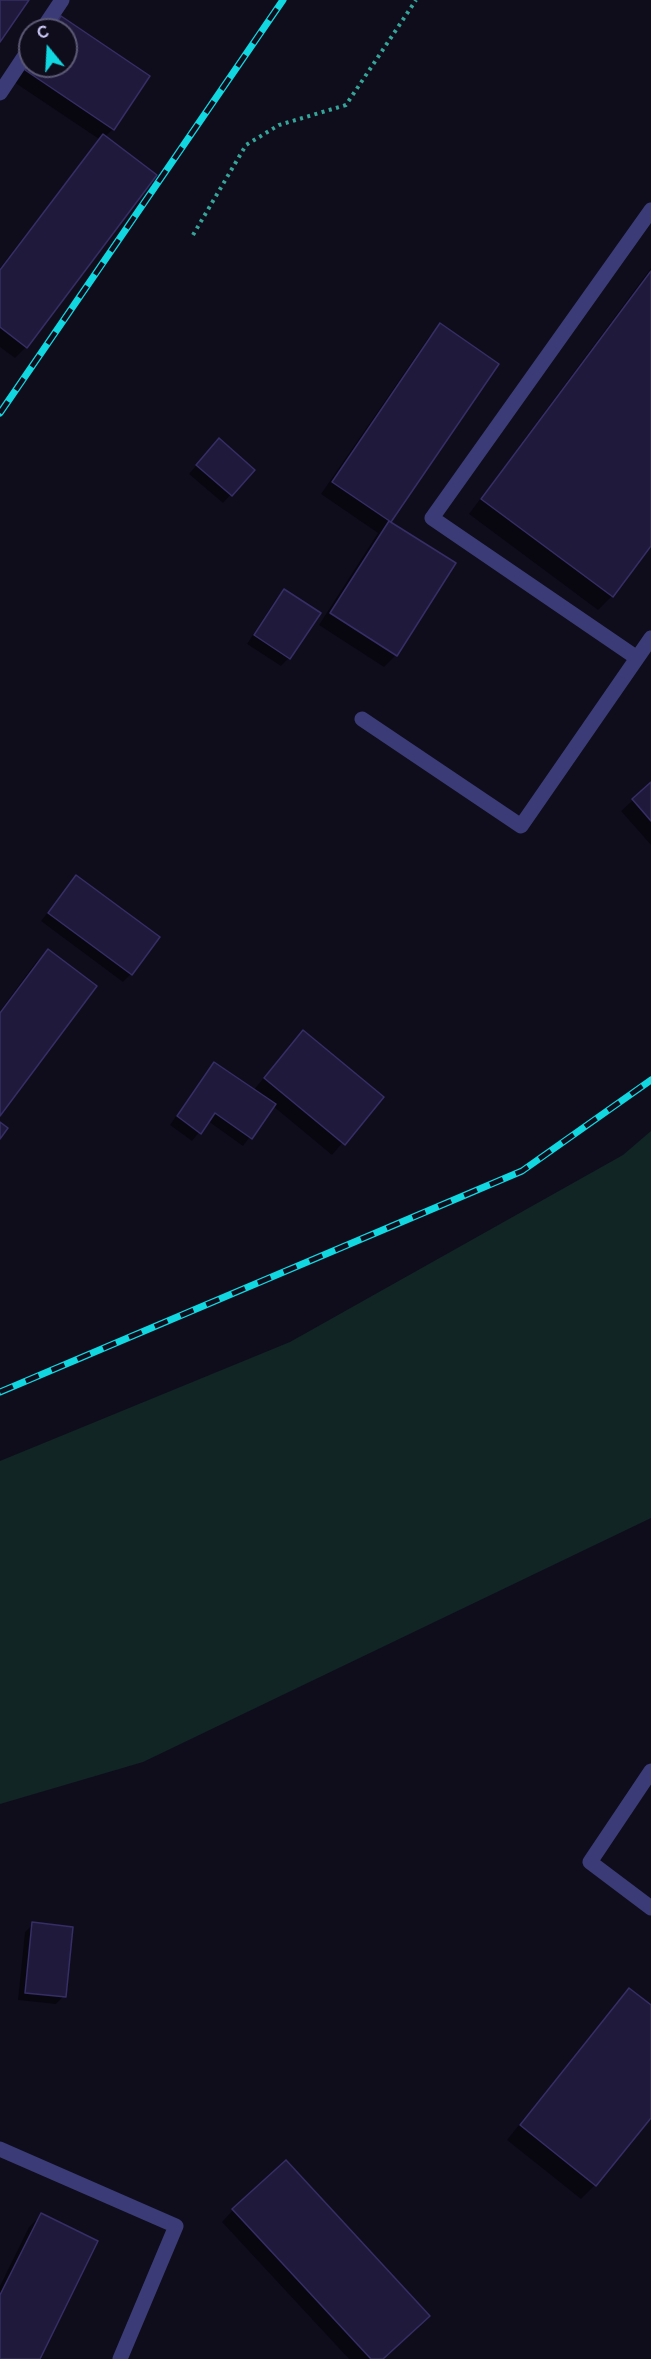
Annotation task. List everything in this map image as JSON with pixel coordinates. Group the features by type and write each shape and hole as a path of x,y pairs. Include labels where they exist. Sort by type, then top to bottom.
{"lane":[{"path":"50,18 62,0"},
{"path":"0,93 18,66"},
{"path":"637,658 432,518 651,210"},
{"path":"362,718 520,826 651,638"},
{"path":"651,1771 590,1862 651,1908"},
{"path":"0,2149 176,2226 120,2359"}],"path":[{"path":"193,235 246,145 279,125 346,105 416,0"}],"green space":[{"path":"651,1131 651,1518 143,1762 0,1804 0,1461 290,1342 623,1155"}],"building":[{"path":"0,0 29,0 0,42"},
{"path":"78,27 150,76 114,130 37,78 78,78"},
{"path":"103,134 157,175 27,348 0,327 0,270"},
{"path":"651,271 651,546 613,597 481,499"},
{"path":"440,323 499,364 391,522 332,482"},
{"path":"219,438 255,470 232,496 196,465"},
{"path":"389,521 456,563 397,656 330,613"},
{"path":"284,589 321,613 290,659 254,635"},
{"path":"651,782 651,821 632,799"},
{"path":"76,875 160,937 132,975 48,913"},
{"path":"48,949 97,986 0,1116 0,1013"},
{"path":"303,1030 384,1097 345,1145 264,1078"},
{"path":"214,1062 276,1104 252,1139 215,1113 201,1134 177,1116"},
{"path":"0,1122 8,1128 0,1139"},
{"path":"32,1922 73,1927 66,1997 25,1993"},
{"path":"629,1988 651,2005 651,2118 596,2186 520,2125"},
{"path":"286,2160 430,2316 383,2359 371,2359 232,2209"},
{"path":"41,2213 98,2241 40,2359 0,2359 0,2295"}],"railway":[{"path":"0,413 283,0"},
{"path":"0,1392 522,1171 651,1080"}]}
